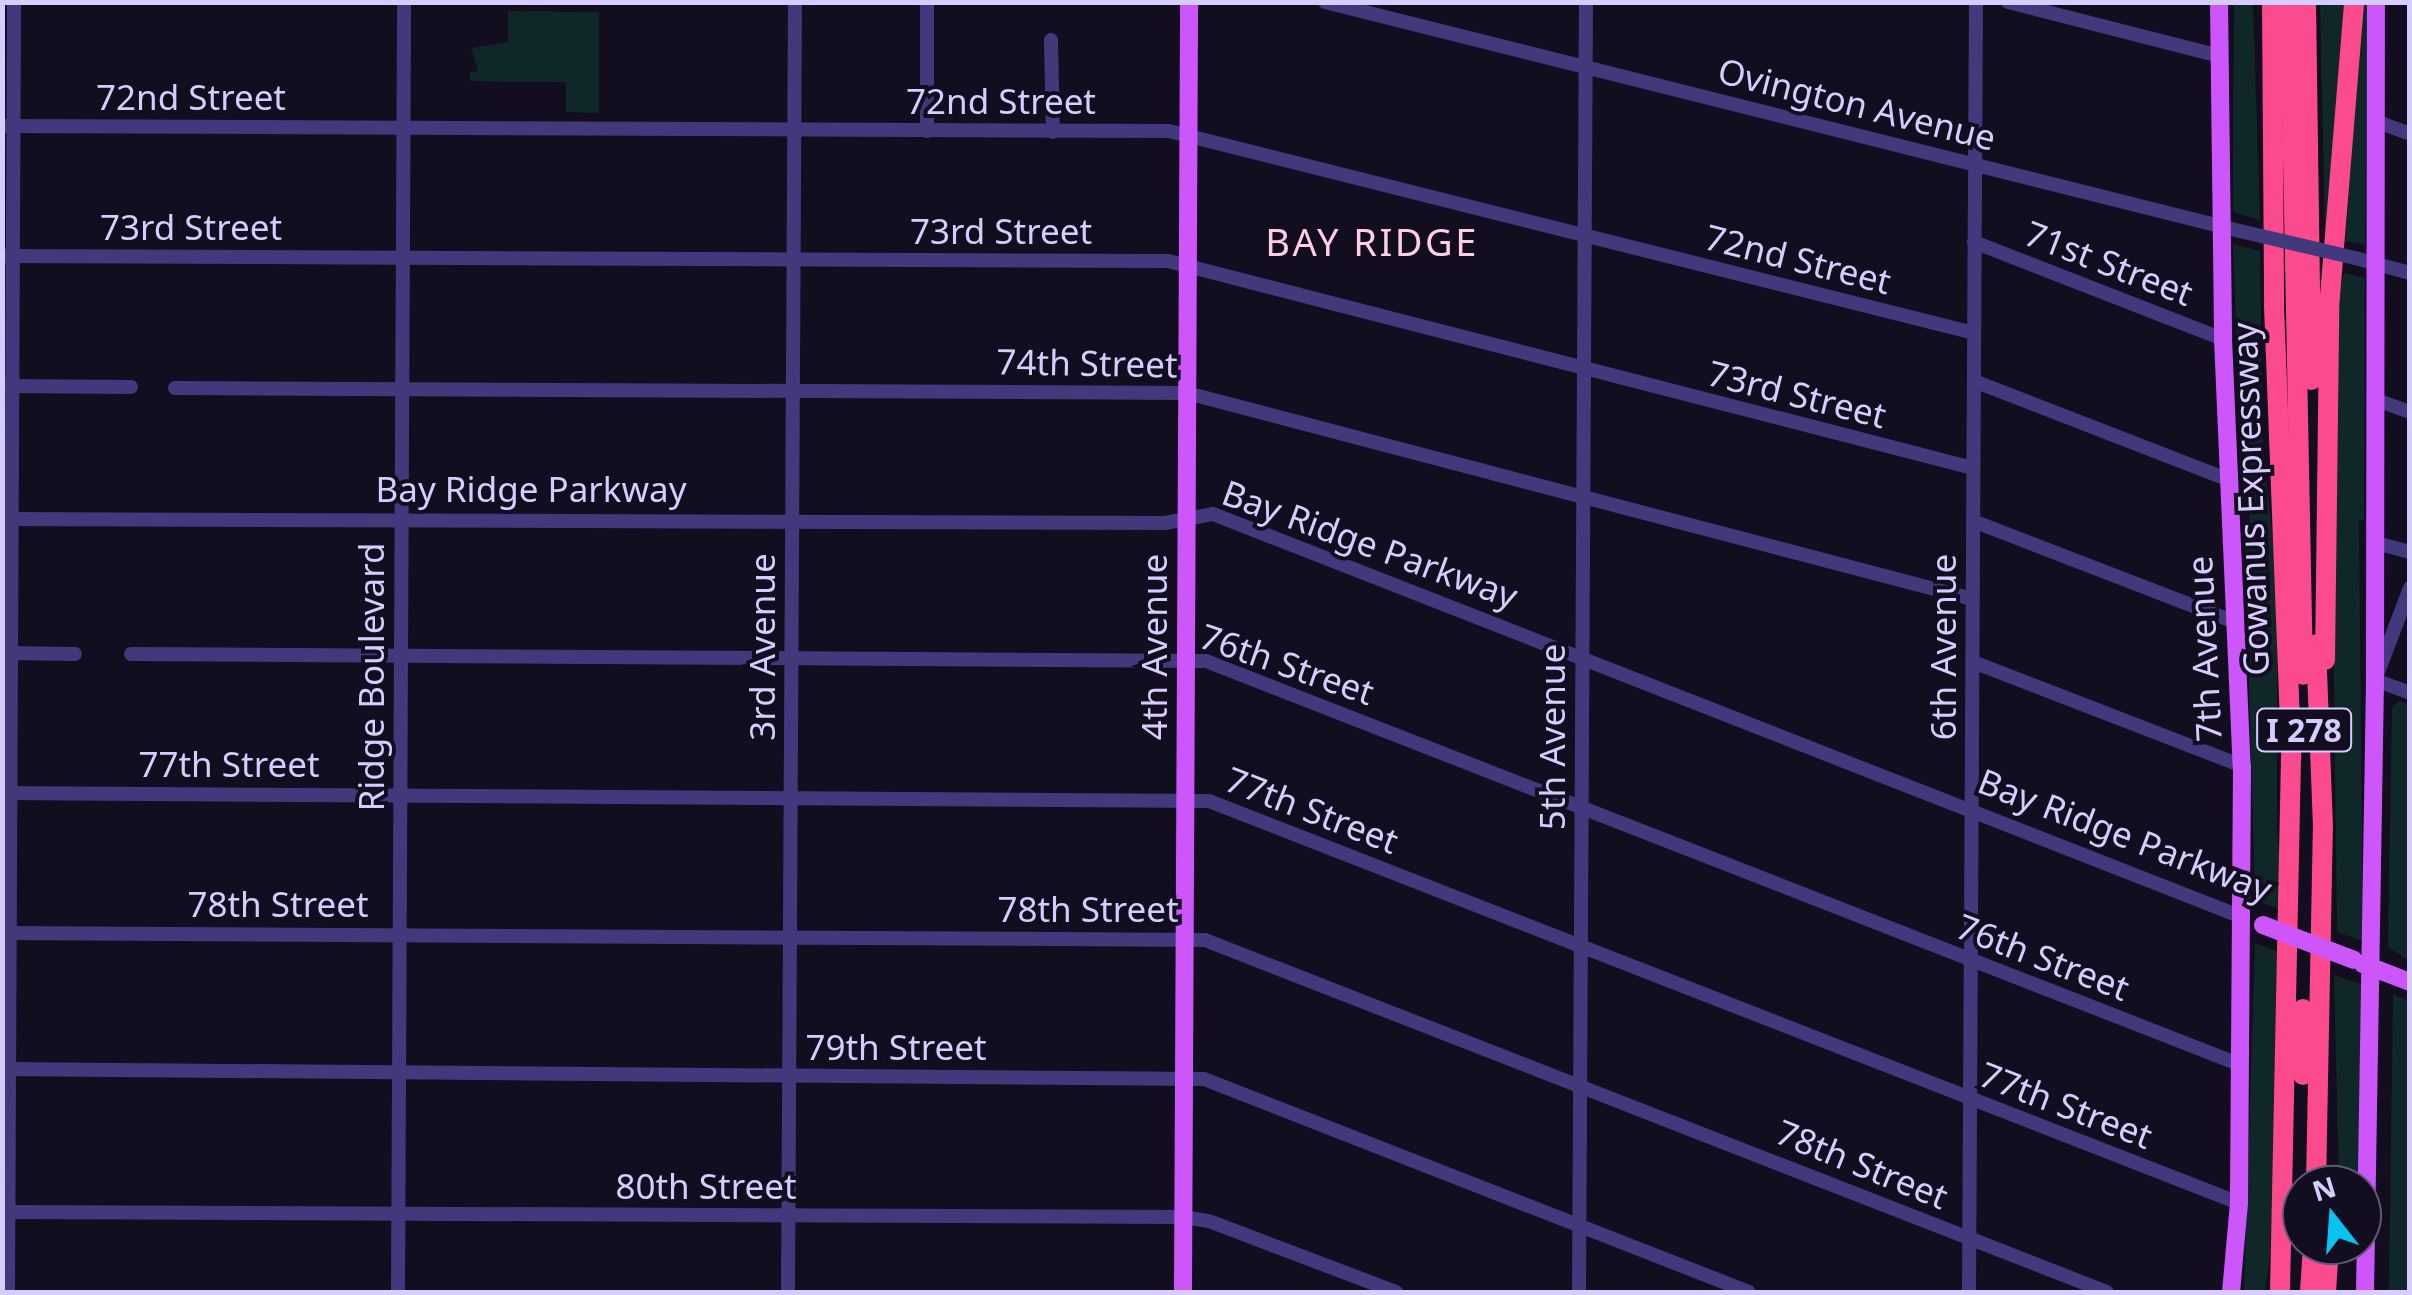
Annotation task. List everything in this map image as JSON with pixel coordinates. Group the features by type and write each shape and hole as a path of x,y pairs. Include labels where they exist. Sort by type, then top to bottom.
{"highway":[{"name":"Gowanus Expressway","path":"2272,2 2274,306 2291,758 2284,1245 2277,1292"},
{"name":"I 278","path":"2290,2 2304,790 2304,1045 2293,1292"},
{"name":"Gowanus Expressway","path":"2306,2 2311,404 2323,826 2319,1165"},
{"path":"2323,826 2329,308 2354,2"},
{"path":"2293,166 2311,404"},
{"path":"2310,1292 2311,1265"},
{"path":"2326,1292 2328,1265"}],"main road":[{"name":"4th Avenue","path":"1183,1292 1190,2"},
{"name":"7th Avenue","path":"2219,2 2222,339 2242,766 2239,1202 2231,1292"},
{"path":"2366,1292 2363,964 2376,680 2376,2"},
{"name":"Bay Ridge Parkway","path":"2242,916 2410,982"}],"street":[{"path":"8,1292 8,126 14,2"},
{"name":"Ridge Boulevard","path":"398,1292 404,2"},
{"name":"3rd Avenue","path":"788,1292 795,2"},
{"path":"927,2 927,130"},
{"name":"Ovington Avenue","path":"1324,2 2410,273"},
{"name":"5th Avenue","path":"1579,1292 1586,2"},
{"name":"6th Avenue","path":"1970,1292 1976,2"},
{"path":"2008,2 2220,56"},
{"path":"1052,40 1052,132"},
{"path":"2375,120 2410,134"},
{"name":"72nd Street","path":"8,126 1168,131 1974,334"},
{"name":"71st Street","path":"1974,242 2222,339"},
{"name":"73rd Street","path":"8,256 1168,261 1973,468"},
{"path":"1974,381 2227,479"},
{"path":"8,386 131,387"},
{"name":"74th Street","path":"174,388 1187,393 1972,599"},
{"path":"2374,399 2410,412"},
{"name":"Bay Ridge Parkway","path":"7,518 1165,524 1214,514 2242,916"},
{"path":"1973,521 2236,623"},
{"path":"2376,543 2410,552"},
{"path":"2410,588 2376,680 2410,693"},
{"path":"7,653 74,654"},
{"name":"76th Street","path":"131,654 1186,657 1582,806 2241,1065"},
{"path":"1973,662 2242,766"},
{"name":"77th Street","path":"7,793 1209,801 2239,1202"},
{"name":"78th Street","path":"6,933 1204,940 2107,1292"},
{"name":"79th Street","path":"6,1070 1204,1078 1749,1292"},
{"name":"80th Street","path":"5,1212 1182,1217 1209,1220 1396,1292"}],"green space":[{"path":"2234,3 2253,3 2260,220 2233,212"},
{"path":"2320,3 2349,3 2328,236 2325,236"},
{"path":"2362,3 2368,3 2365,245 2345,241"},
{"path":"508,11 599,12 599,113 566,112 566,82 470,81 470,72 478,71 471,48 508,42"},
{"path":"2233,244 2260,251 2263,446 2277,577 2277,829 2284,911 2255,900 2245,533 2251,532 2240,439"},
{"path":"2344,273 2365,278 2364,520 2359,521 2363,941 2337,932 2333,611 2338,296"},
{"path":"2399,701 2410,705 2409,961 2388,947 2392,708"},
{"path":"2255,943 2283,954 2270,1257 2265,1292 2244,1292"},
{"path":"2334,975 2361,984 2361,1165 2339,1165"},
{"path":"2393,994 2409,1001 2409,1292 2389,1292"}],"district":[{"name":"BAY RIDGE","path":"1372,242"}]}
